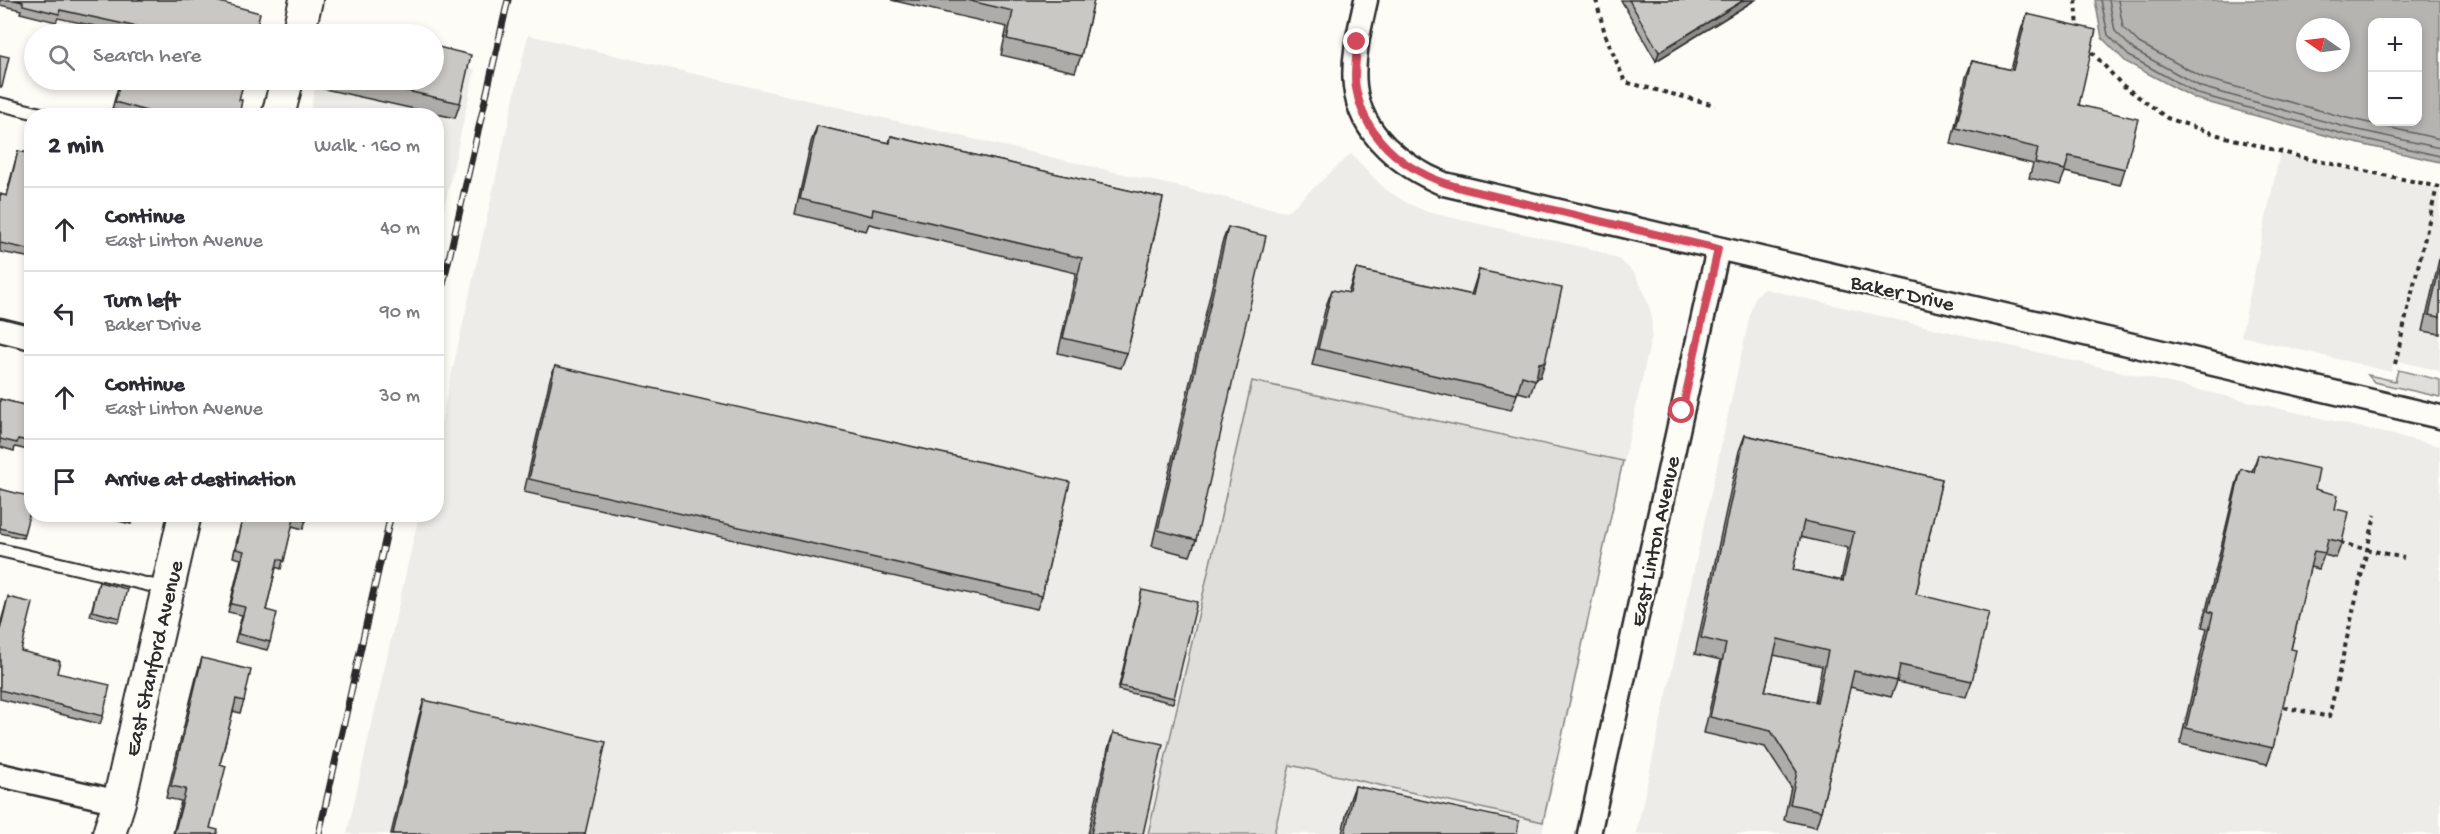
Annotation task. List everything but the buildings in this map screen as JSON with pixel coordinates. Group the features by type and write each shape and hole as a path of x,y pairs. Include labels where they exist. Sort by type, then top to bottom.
{"main road":[{"path":"300,24 306,0"},
{"path":"280,108 284,90"},
{"name":"East Stanford Avenue","path":"109,834 119,802 183,522"},
{"name":"East Stanford Avenue","path":"115,834 119,802"}],"street":[{"name":"Baker Drive","path":"1366,0 1357,42 1355,87 1364,114 1379,139 1393,155 1409,167 1447,185 2440,417"},
{"name":"East Linton Avenue","path":"1589,834 1718,249"},
{"path":"0,330 24,336"},
{"path":"0,775 119,802"}],"lane":[{"path":"0,104 24,110"},
{"path":"0,550 168,590"}],"path":[{"path":"1596,0 1605,34 1625,82 1715,105"},
{"path":"2076,0 2080,37"},
{"path":"2092,52 2121,84 2167,118 2218,135 2309,159 2438,187 2395,364"},
{"path":"2284,707 2329,717 2375,515"},
{"path":"2340,543 2404,558"}],"shaded area":[{"path":"528,35 1287,212 1351,154 1385,189 1427,212 1595,250 1620,260 1634,273 1651,313 1652,334 1542,834 347,834 417,522 444,522 444,408"},
{"path":"444,61 475,69 444,209 444,108 311,108 315,90 444,90"},
{"path":"2280,153 2440,190 2440,371 2394,360 2391,372 2241,336"},
{"path":"1765,289 2440,446 2440,834 1636,834 1751,310 1756,295"},
{"path":"2398,370 2440,380 2440,397 2374,382 2368,375 2395,381"},
{"path":"1252,381 1623,461 1543,822 1290,765 1274,834 1148,834"}],"water":[{"path":"2095,0 2440,0 2440,162 2342,140 2196,99 2126,62 2102,38"}],"railway":[{"path":"444,280 508,0"},
{"path":"319,834 389,522"}],"route":[{"path":"1357,42 1355,87 1364,114 1379,139 1393,155 1409,167 1447,185 1718,249 1682,411"}]}
